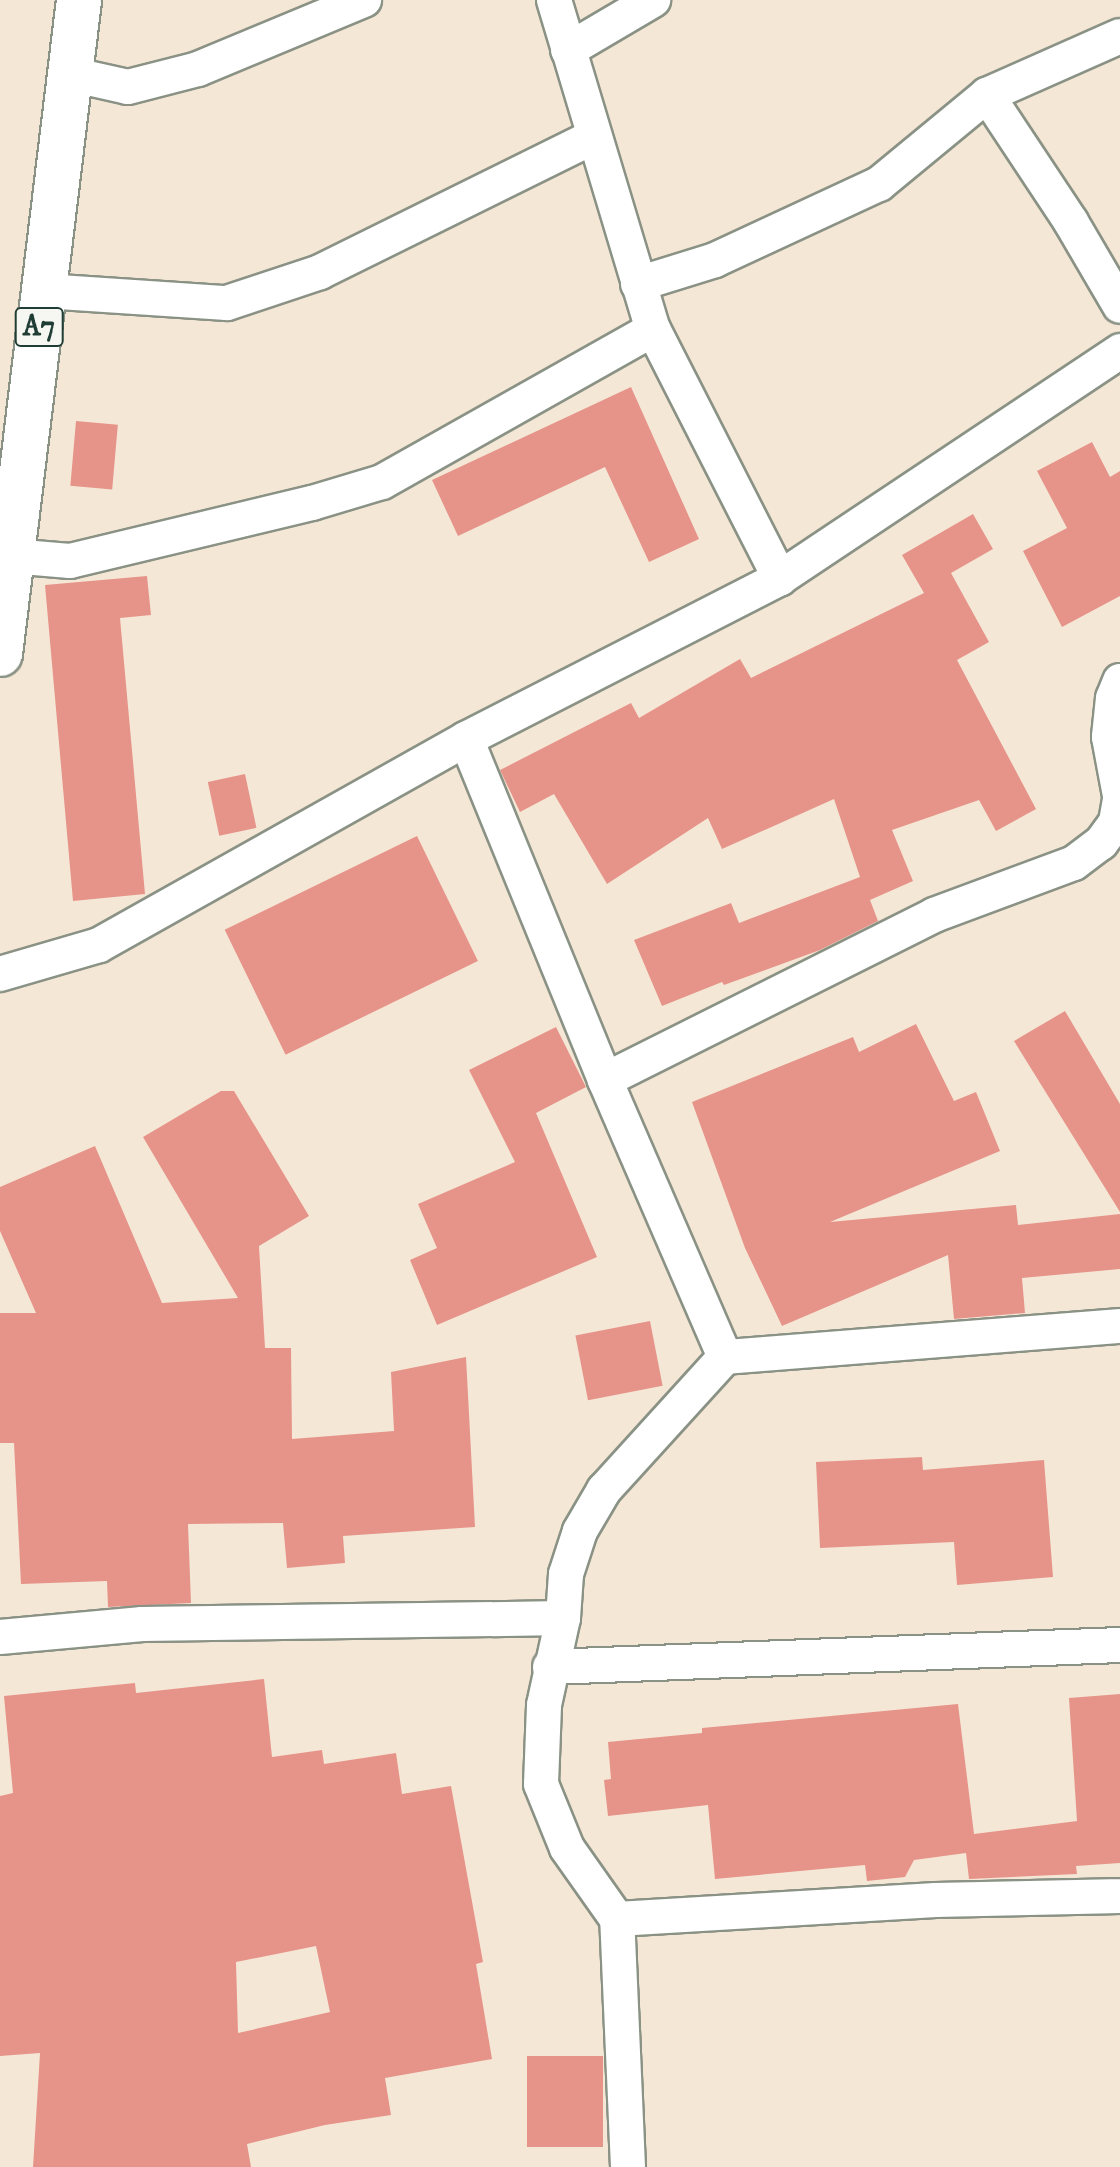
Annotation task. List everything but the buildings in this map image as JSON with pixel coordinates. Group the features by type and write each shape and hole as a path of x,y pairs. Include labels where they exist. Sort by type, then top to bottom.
{"highway":[{"name":"A7","path":"0,654 3,600 11,556 79,0"}],"street":[{"path":"70,74 128,87 198,69 364,0"},
{"path":"554,0 653,329 780,578"},
{"path":"568,50 653,0"},
{"path":"638,284 715,260 879,184 987,95 1120,36"},
{"path":"987,95 1071,222 1120,306"},
{"path":"44,291 227,303 320,272 593,137"},
{"path":"11,556 70,561 312,503 382,482 653,329"},
{"path":"0,974 99,945 466,739 780,578 1120,351"},
{"path":"605,1080 934,915 1074,863 1101,843 1116,822 1120,798 1109,737 1113,698 1120,681"},
{"path":"466,739 605,1080 725,1357"},
{"path":"628,2167 617,1919 567,1848 541,1784 544,1705 563,1618 566,1574 580,1531 604,1490 725,1357 1120,1326"},
{"path":"0,1637 142,1624 563,1618"},
{"path":"550,1667 1120,1645"},
{"path":"617,1919 935,1900 1120,1896"}]}
